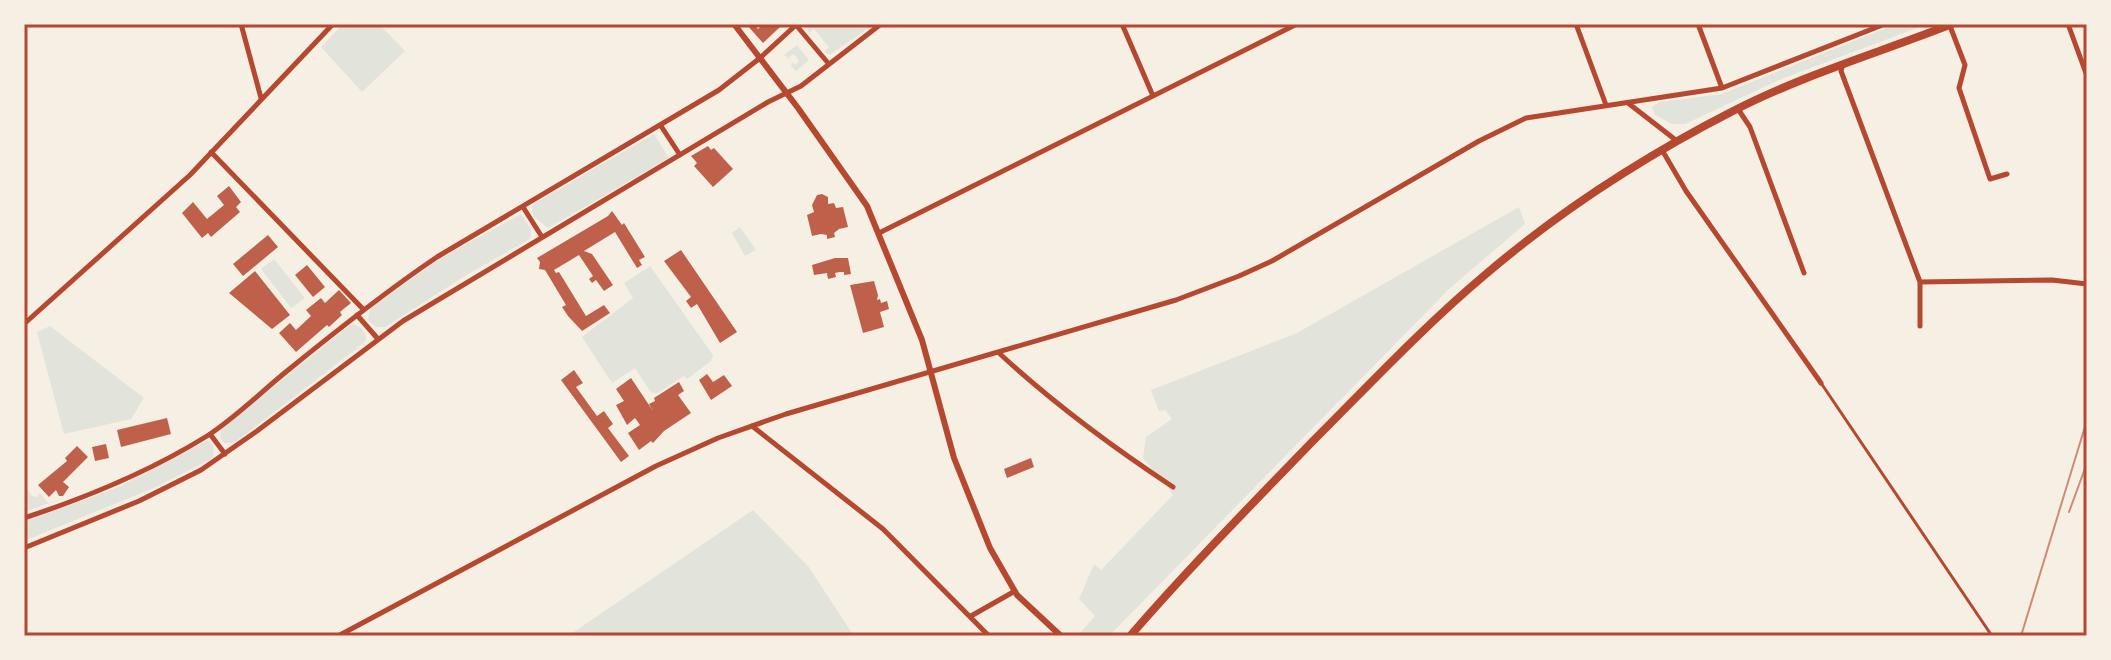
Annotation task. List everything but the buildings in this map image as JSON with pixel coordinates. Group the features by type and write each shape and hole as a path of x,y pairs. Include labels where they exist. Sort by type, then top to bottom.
{"main road":[{"path":"1130,636 1195,563 1455,300 1569,209 1662,150 1738,109 1843,63 1951,24"}],"street":[{"path":"241,24 261,99"},
{"path":"24,324 173,190 333,24"},
{"path":"734,24 862,198 917,326 942,420 990,548 1015,591 1036,615 1061,636"},
{"path":"24,518 90,495 140,473 210,434 363,309 437,257 719,90 796,24 828,63"},
{"path":"25,547 139,501 201,470 378,339 448,292 801,86 881,24"},
{"path":"1122,24 1153,96"},
{"path":"879,233 1297,24"},
{"path":"1576,24 1606,105"},
{"path":"1698,24 1722,88"},
{"path":"338,636 656,466 752,426 1176,300 1239,276 1283,255 1509,125 1538,115 1722,88 1885,24"},
{"path":"1951,24 1965,65 1959,88 1990,179 2007,174"},
{"path":"2068,24 2087,76"},
{"path":"1843,63 1841,71 1920,282 1920,326"},
{"path":"1627,102 1677,142"},
{"path":"1738,109 1750,127 1804,273"},
{"path":"661,126 680,155"},
{"path":"1662,150 1686,191 1821,383"},
{"path":"211,152 363,309"},
{"path":"523,207 542,237"},
{"path":"1920,282 2052,280 2087,284"},
{"path":"357,315 378,339"},
{"path":"998,353 1104,442 1173,487"},
{"path":"752,426 883,529 989,636"},
{"path":"210,434 225,454"},
{"path":"971,616 1015,591"}],"lane":[{"path":"1821,383 1992,636"}],"shaded area":[{"path":"343,24 379,24 405,51 362,92 321,47"},
{"path":"805,24 874,24 830,55 824,52 829,47 814,29 809,33"},
{"path":"1897,24 1928,24 1784,78 1685,124 1672,124 1655,115 1652,107 1659,102 1721,94"},
{"path":"797,45 809,60 796,71 791,66 792,62 795,65 799,61 794,54 789,57 791,60 784,55"},
{"path":"654,134 669,158 548,228 533,216 532,206 535,203"},
{"path":"1519,207 1525,224 1449,289 1109,636 1085,636 1080,633 1095,616 1079,599 1094,564 1101,570 1173,495 1143,458 1146,437 1172,419 1165,410 1159,411 1151,390 1297,333"},
{"path":"521,214 531,229 530,239 385,327 376,327 368,320 370,308 441,258"},
{"path":"740,227 756,250 745,256 732,233"},
{"path":"274,259 305,298 291,308 261,269"},
{"path":"650,266 713,355 711,361 687,379 684,376 656,394 650,391 635,368 612,383 582,337 633,298 624,283"},
{"path":"351,324 363,331 364,343 234,443 224,443 220,438 221,429"},
{"path":"50,326 144,398 131,419 64,434 37,332"},
{"path":"208,440 214,447 213,458 154,488 24,541 24,522 121,486"},
{"path":"25,486 32,496 37,497 40,493 48,503 68,497 24,512"},
{"path":"753,510 808,566 854,636 568,636"}],"railway":[{"path":"2021,636 2087,420"},
{"path":"2069,512 2087,463"}]}
